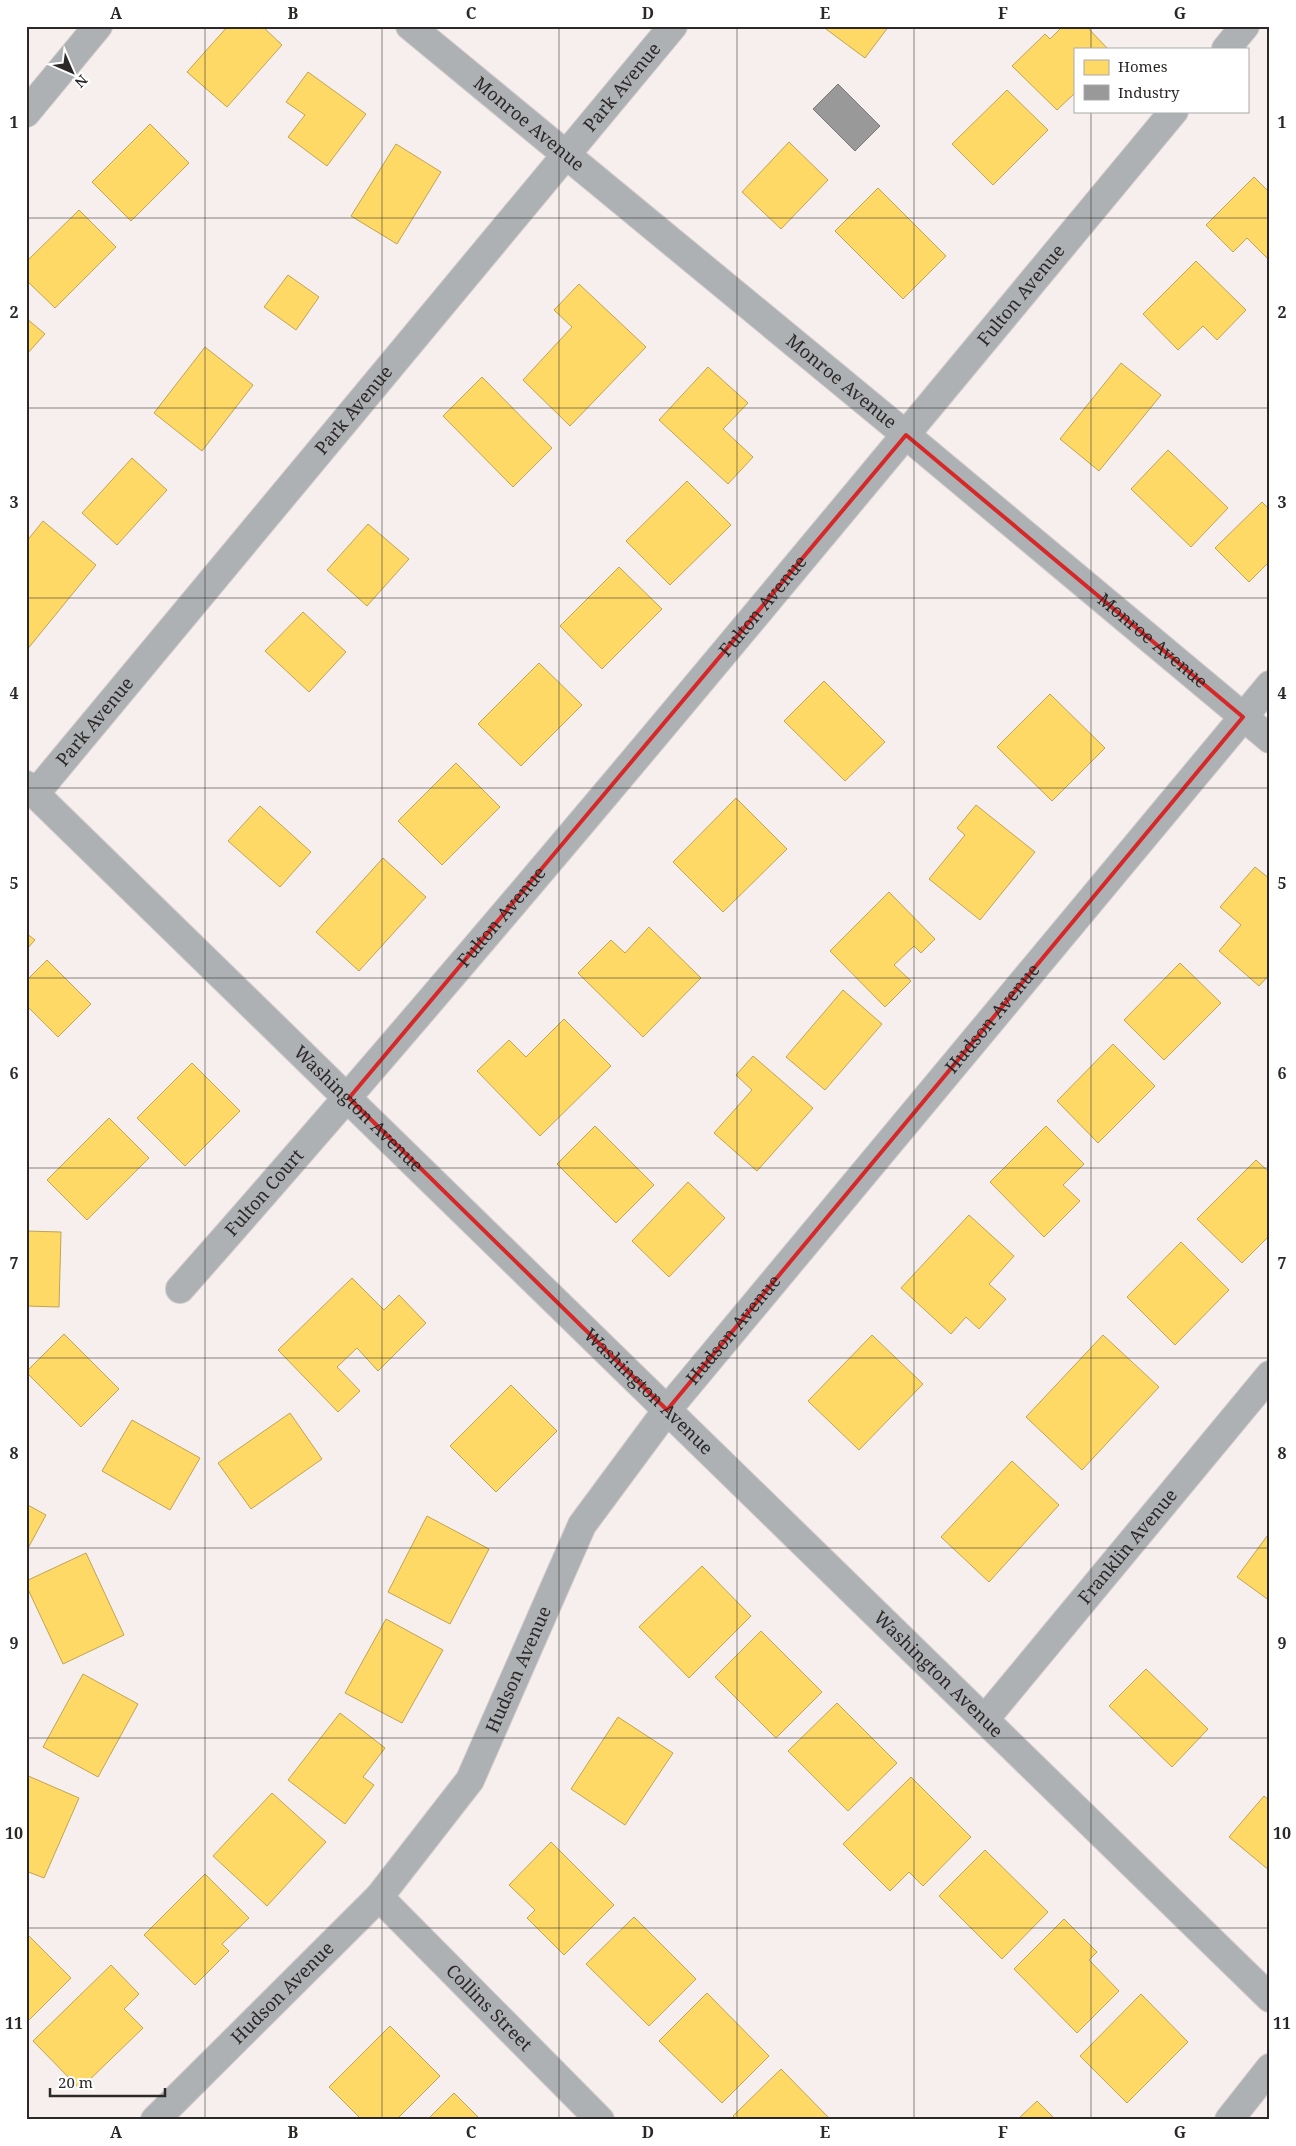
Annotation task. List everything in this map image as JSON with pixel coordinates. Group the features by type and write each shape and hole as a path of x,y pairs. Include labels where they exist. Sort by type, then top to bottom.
{"street":[{"path":"26,113 98,26"},
{"name":"Monroe Avenue","path":"410,26 906,434 1270,738"},
{"name":"Park Avenue","path":"31,790 673,26"},
{"path":"1227,48 1245,26"},
{"name":"Fulton Avenue","path":"349,1098 906,434 1173,112"},
{"name":"Hudson Avenue","path":"155,2120 379,1897 470,1780 582,1525 667,1410 1270,685"},
{"name":"Washington Avenue","path":"31,790 1270,1998"},
{"name":"Fulton Court","path":"180,1289 349,1098"},
{"name":"Franklin Avenue","path":"985,1719 1270,1375"},
{"name":"Collins Street","path":"379,1897 600,2120"},
{"path":"1229,2120 1270,2068"}],"highlighted area":[{"path":"906,435 1243,717 667,1410 349,1098"}],"building: Homes":[{"path":"228,26 262,26 282,45 227,107 187,72"},
{"path":"828,26 889,26 865,58 826,29"},
{"path":"1063,26 1086,26 1107,48 1074,48 1074,94 1057,110 1012,66 1045,34 1050,39"},
{"path":"308,72 366,114 327,166 288,137 305,115 286,102"},
{"path":"1007,90 1048,130 993,185 952,144"},
{"path":"150,124 189,163 131,221 92,182"},
{"path":"789,142 828,180 781,229 742,192"},
{"path":"396,144 441,172 397,244 351,216"},
{"path":"1254,177 1270,193 1270,261 1247,238 1233,252 1206,225"},
{"path":"878,188 946,256 903,299 835,231"},
{"path":"79,210 116,247 55,308 26,280 26,262"},
{"path":"1196,261 1246,310 1217,340 1203,326 1178,350 1143,314"},
{"path":"288,275 319,297 296,330 264,307"},
{"path":"579,284 646,347 570,426 523,380 572,327 554,310"},
{"path":"26,318 45,334 26,355"},
{"path":"205,347 253,385 202,451 154,413"},
{"path":"1121,363 1161,395 1099,471 1060,439"},
{"path":"708,367 748,403 723,429 753,457 728,484 659,420"},
{"path":"482,377 552,448 513,487 443,416"},
{"path":"1168,450 1228,508 1191,547 1131,489"},
{"path":"132,458 167,490 117,545 82,513"},
{"path":"687,481 731,525 670,585 626,541"},
{"path":"1262,502 1270,510 1270,561 1249,582 1215,548"},
{"path":"43,521 96,565 26,651 26,542"},
{"path":"368,524 409,559 367,606 327,570"},
{"path":"619,567 662,609 602,669 560,626"},
{"path":"303,612 346,652 309,692 265,651"},
{"path":"539,663 582,705 521,766 478,724"},
{"path":"824,681 885,742 845,781 784,721"},
{"path":"1050,694 1105,748 1052,801 997,747"},
{"path":"456,763 500,807 442,865 398,821"},
{"path":"736,798 787,849 723,912 673,862"},
{"path":"976,805 1035,852 980,920 929,879 965,835 957,828"},
{"path":"260,806 311,852 280,887 228,841"},
{"path":"383,858 426,897 359,971 316,932"},
{"path":"1255,867 1270,879 1270,974 1259,986 1219,951 1241,925 1220,907"},
{"path":"889,892 935,939 921,953 914,946 894,965 911,981 885,1007 830,951"},
{"path":"649,927 701,978 643,1037 578,973 611,940 625,953"},
{"path":"26,933 35,940 26,950"},
{"path":"47,960 91,1004 58,1037 26,1005 26,981"},
{"path":"1180,963 1221,1003 1164,1060 1124,1020"},
{"path":"843,990 882,1024 825,1090 786,1057"},
{"path":"564,1019 611,1066 540,1136 477,1071 509,1040 526,1057"},
{"path":"1113,1044 1155,1086 1098,1143 1057,1101"},
{"path":"753,1056 813,1108 757,1171 714,1133 752,1090 736,1075"},
{"path":"192,1063 240,1111 185,1166 137,1118"},
{"path":"109,1118 149,1158 87,1220 47,1180"},
{"path":"595,1126 654,1185 616,1223 557,1164"},
{"path":"1046,1126 1084,1164 1063,1185 1080,1201 1044,1237 990,1182"},
{"path":"1256,1160 1270,1173 1270,1235 1242,1263 1197,1219"},
{"path":"688,1182 725,1218 669,1277 632,1241"},
{"path":"969,1215 1014,1256 989,1284 1006,1299 979,1329 966,1317 951,1334 901,1288"},
{"path":"26,1231 61,1232 59,1307 26,1306"},
{"path":"1181,1242 1229,1290 1175,1345 1127,1297"},
{"path":"352,1278 384,1310 399,1295 426,1323 378,1371 357,1348 337,1367 360,1391 338,1412 278,1350"},
{"path":"64,1334 119,1389 81,1427 26,1372"},
{"path":"872,1335 923,1384 859,1450 808,1401"},
{"path":"1103,1335 1159,1387 1082,1470 1026,1417"},
{"path":"511,1385 557,1431 496,1492 450,1446"},
{"path":"290,1413 322,1459 251,1509 218,1463"},
{"path":"132,1420 200,1458 170,1510 102,1471"},
{"path":"1012,1461 1059,1505 989,1582 941,1537"},
{"path":"26,1504 46,1515 26,1552"},
{"path":"427,1516 489,1549 450,1624 388,1592"},
{"path":"1270,1532 1270,1601 1237,1577"},
{"path":"86,1553 124,1635 63,1664 26,1585 26,1581"},
{"path":"702,1566 751,1616 689,1678 639,1627"},
{"path":"386,1619 443,1650 402,1723 345,1693"},
{"path":"761,1631 822,1692 776,1738 715,1677"},
{"path":"1146,1669 1208,1729 1172,1767 1109,1706"},
{"path":"83,1674 138,1704 98,1777 43,1747"},
{"path":"837,1703 897,1763 848,1811 788,1751"},
{"path":"340,1713 385,1748 363,1777 374,1785 345,1824 288,1780"},
{"path":"618,1717 673,1753 625,1825 571,1789"},
{"path":"26,1775 79,1798 44,1878 26,1871"},
{"path":"911,1777 971,1837 923,1886 909,1872 890,1891 843,1844"},
{"path":"272,1793 326,1842 267,1906 213,1856"},
{"path":"1264,1796 1270,1801 1270,1871 1229,1837"},
{"path":"551,1842 614,1905 564,1955 527,1918 535,1910 509,1885"},
{"path":"985,1850 1048,1912 1002,1959 939,1896"},
{"path":"205,1874 249,1918 222,1944 229,1951 195,1985 144,1935"},
{"path":"634,1917 696,1979 649,2026 586,1964"},
{"path":"1064,1919 1097,1952 1089,1960 1119,1991 1077,2033 1014,1969"},
{"path":"26,1933 71,1978 26,2023"},
{"path":"111,1965 139,1994 124,2009 143,2028 80,2089 33,2041"},
{"path":"707,1993 769,2056 722,2103 659,2041"},
{"path":"1141,1994 1188,2042 1127,2103 1080,2056"},
{"path":"390,2026 440,2076 396,2120 362,2120 329,2087"},
{"path":"781,2069 831,2120 737,2120 733,2116"},
{"path":"454,2093 481,2120 427,2120"},
{"path":"1037,2101 1056,2120 1017,2120"}],"building: Industry":[{"path":"838,84 880,126 855,151 813,109"}]}
